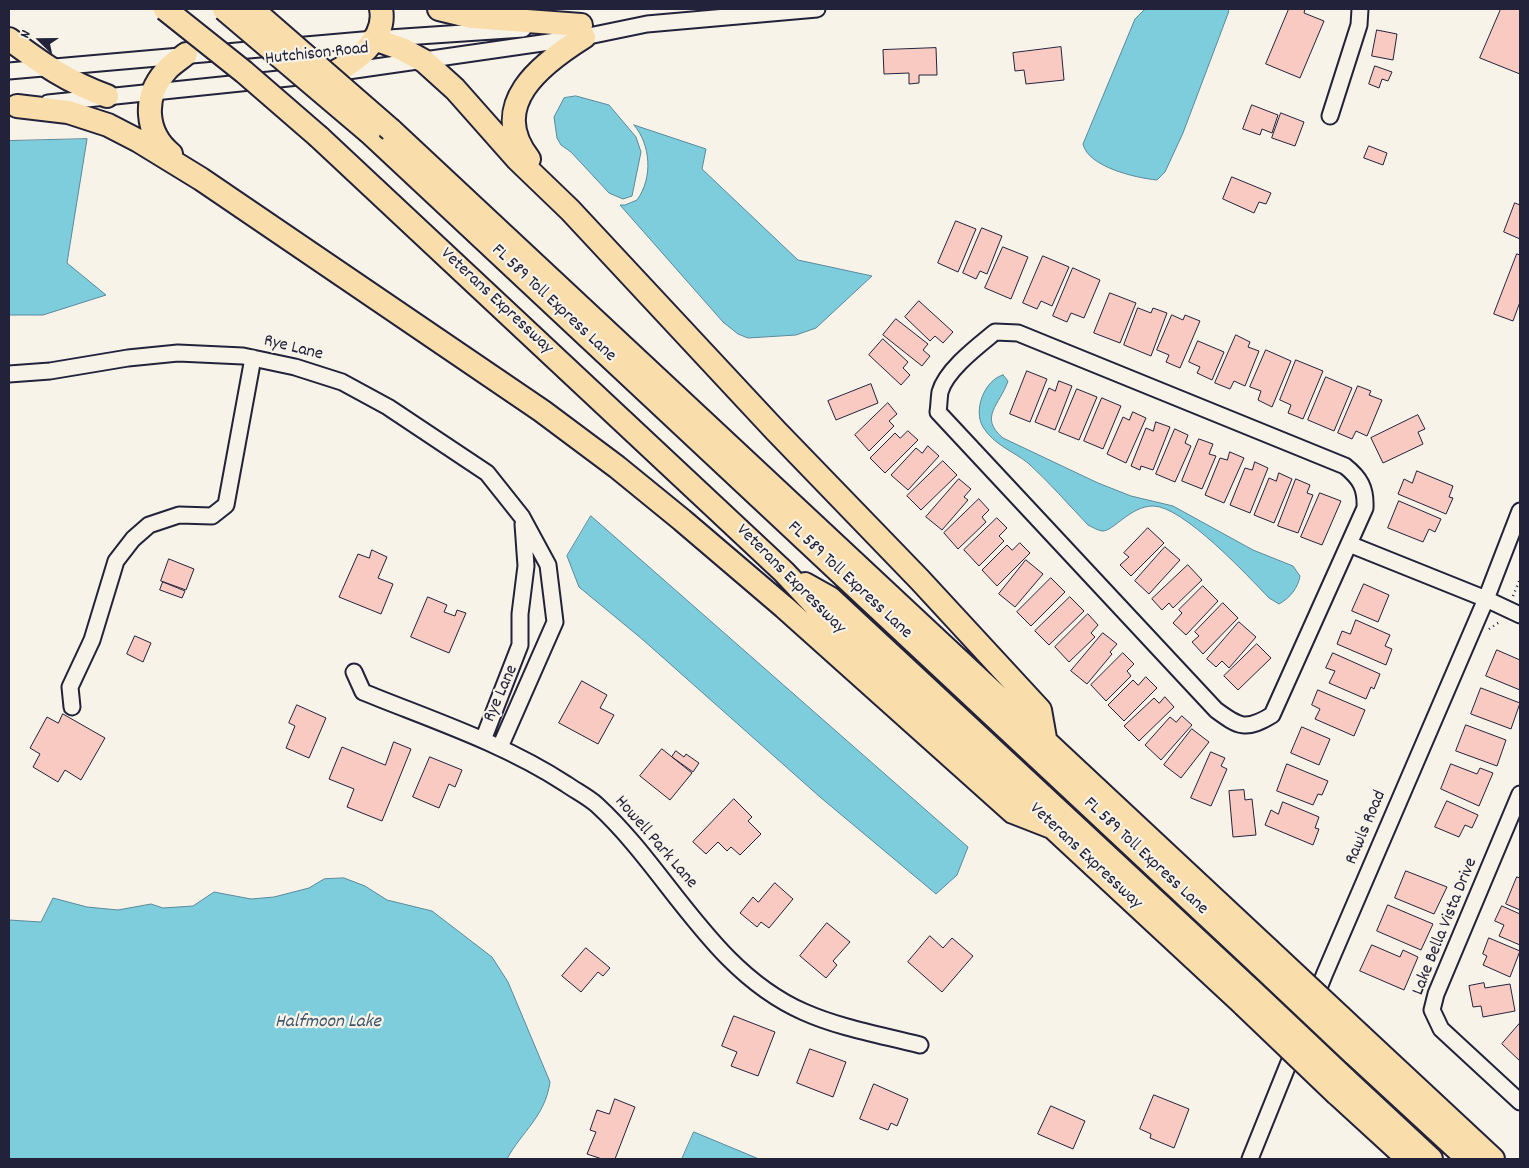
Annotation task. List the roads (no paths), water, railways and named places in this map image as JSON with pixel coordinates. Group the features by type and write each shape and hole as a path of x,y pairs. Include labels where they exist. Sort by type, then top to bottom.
{"highway":[{"name":"Veterans Expressway","path":"165,9 244,72 319,137 784,572 828,619 1054,828 1247,998 1340,1086 1408,1159"},
{"name":"FL 589 Toll Express Lane","path":"224,9 369,132 1264,957"},
{"path":"252,9 391,130 1046,744 1264,957 1357,1044 1493,1159"},
{"path":"331,74 350,65 363,54 374,39 381,24 381,9"},
{"path":"438,9 472,17 583,31"},
{"path":"570,210 517,140 513,123 514,107 522,91 538,72 583,31"},
{"path":"9,39 47,68 74,84 107,96"},
{"path":"374,39 402,48 424,61 455,89 517,159 570,210 775,430 920,580 1040,710 1046,744"},
{"path":"186,54 165,72 152,91 149,112 153,133 166,150 201,179"},
{"path":"13,107 68,112 108,125 201,179 468,360 617,467 784,607 1013,812 1054,828"},
{"name":"FL 589 Toll Express Lane","path":"784,572 830,598 1247,998"},
{"path":"1357,1044 1468,1159"},
{"path":"1340,1086 1431,1159"}],"street":[{"name":"Hutchison Road","path":"9,71 374,39 628,28 701,14 817,9"},
{"path":"1330,116 1359,25 1360,9"},
{"name":"Hutchison Road","path":"13,107 152,91 331,74 424,61 583,31"},
{"path":"995,332 1018,333 1345,466 1358,476 1366,492 1365,508 1349,544 1272,715 1256,725 1237,725 1216,710 938,412 940,392 946,379 974,348 995,332"},
{"name":"Rye Lane","path":"9,374 50,371 128,358 178,353 253,358 295,367 342,382 388,407 487,473 522,517 548,565 555,622 500,747"},
{"path":"72,707 70,687 92,640 116,561 134,539 149,525 179,516 212,516 226,505 253,358"},
{"name":"Rawls Road","path":"1250,1159 1325,973 1486,599 1520,511"},
{"name":"Rye Lane","path":"482,740 520,645 520,614 526,566 522,517"},
{"path":"1349,544 1520,614"},
{"path":"524,588 551,587"},
{"path":"520,645 541,652"},
{"name":"Howell Park Lane","path":"354,672 363,692 500,747 535,765 596,804 733,962 770,993 803,1012 920,1045"},
{"name":"Lake Bella Vista Drive","path":"1520,794 1436,994 1432,1010 1441,1030 1520,1102"}],"water":[{"path":"1227,9 1229,11 1183,133 1165,172 1157,180 1126,174 1103,165 1087,152 1083,144 1135,19 1144,10"},
{"path":"576,96 609,105 636,137 641,152 632,196 623,199 609,193 571,152 561,145 557,138 554,117 564,98"},
{"path":"634,125 706,149 702,169 798,260 872,276 816,328 796,335 748,338 738,334 723,322 620,205 637,200 646,182 648,172 647,152 640,133"},
{"path":"87,139 67,263 106,295 43,315 9,315 9,141"},
{"path":"1003,375 1008,381 991,417 996,431 1003,438 1098,483 1131,496 1173,506 1253,550 1293,566 1300,576 1293,592 1279,604 1269,598 1197,529 1166,509 1153,506 1145,507 1130,514 1111,528 1102,531 1088,525 1036,470 993,439 983,427 979,413 982,397 990,383"},
{"path":"591,516 968,847 957,875 936,894 820,797 642,639 579,587 567,556"},
{"name":"Halfmoon Lake","path":"344,878 365,886 387,900 432,911 492,957 508,982 550,1082 543,1105 538,1114 507,1159 9,1159 9,920 41,922 53,898 87,907 118,910 151,904 163,908 193,906 214,892 251,899 274,897 309,888 324,879"},
{"path":"694,1132 759,1159 682,1159"}]}
